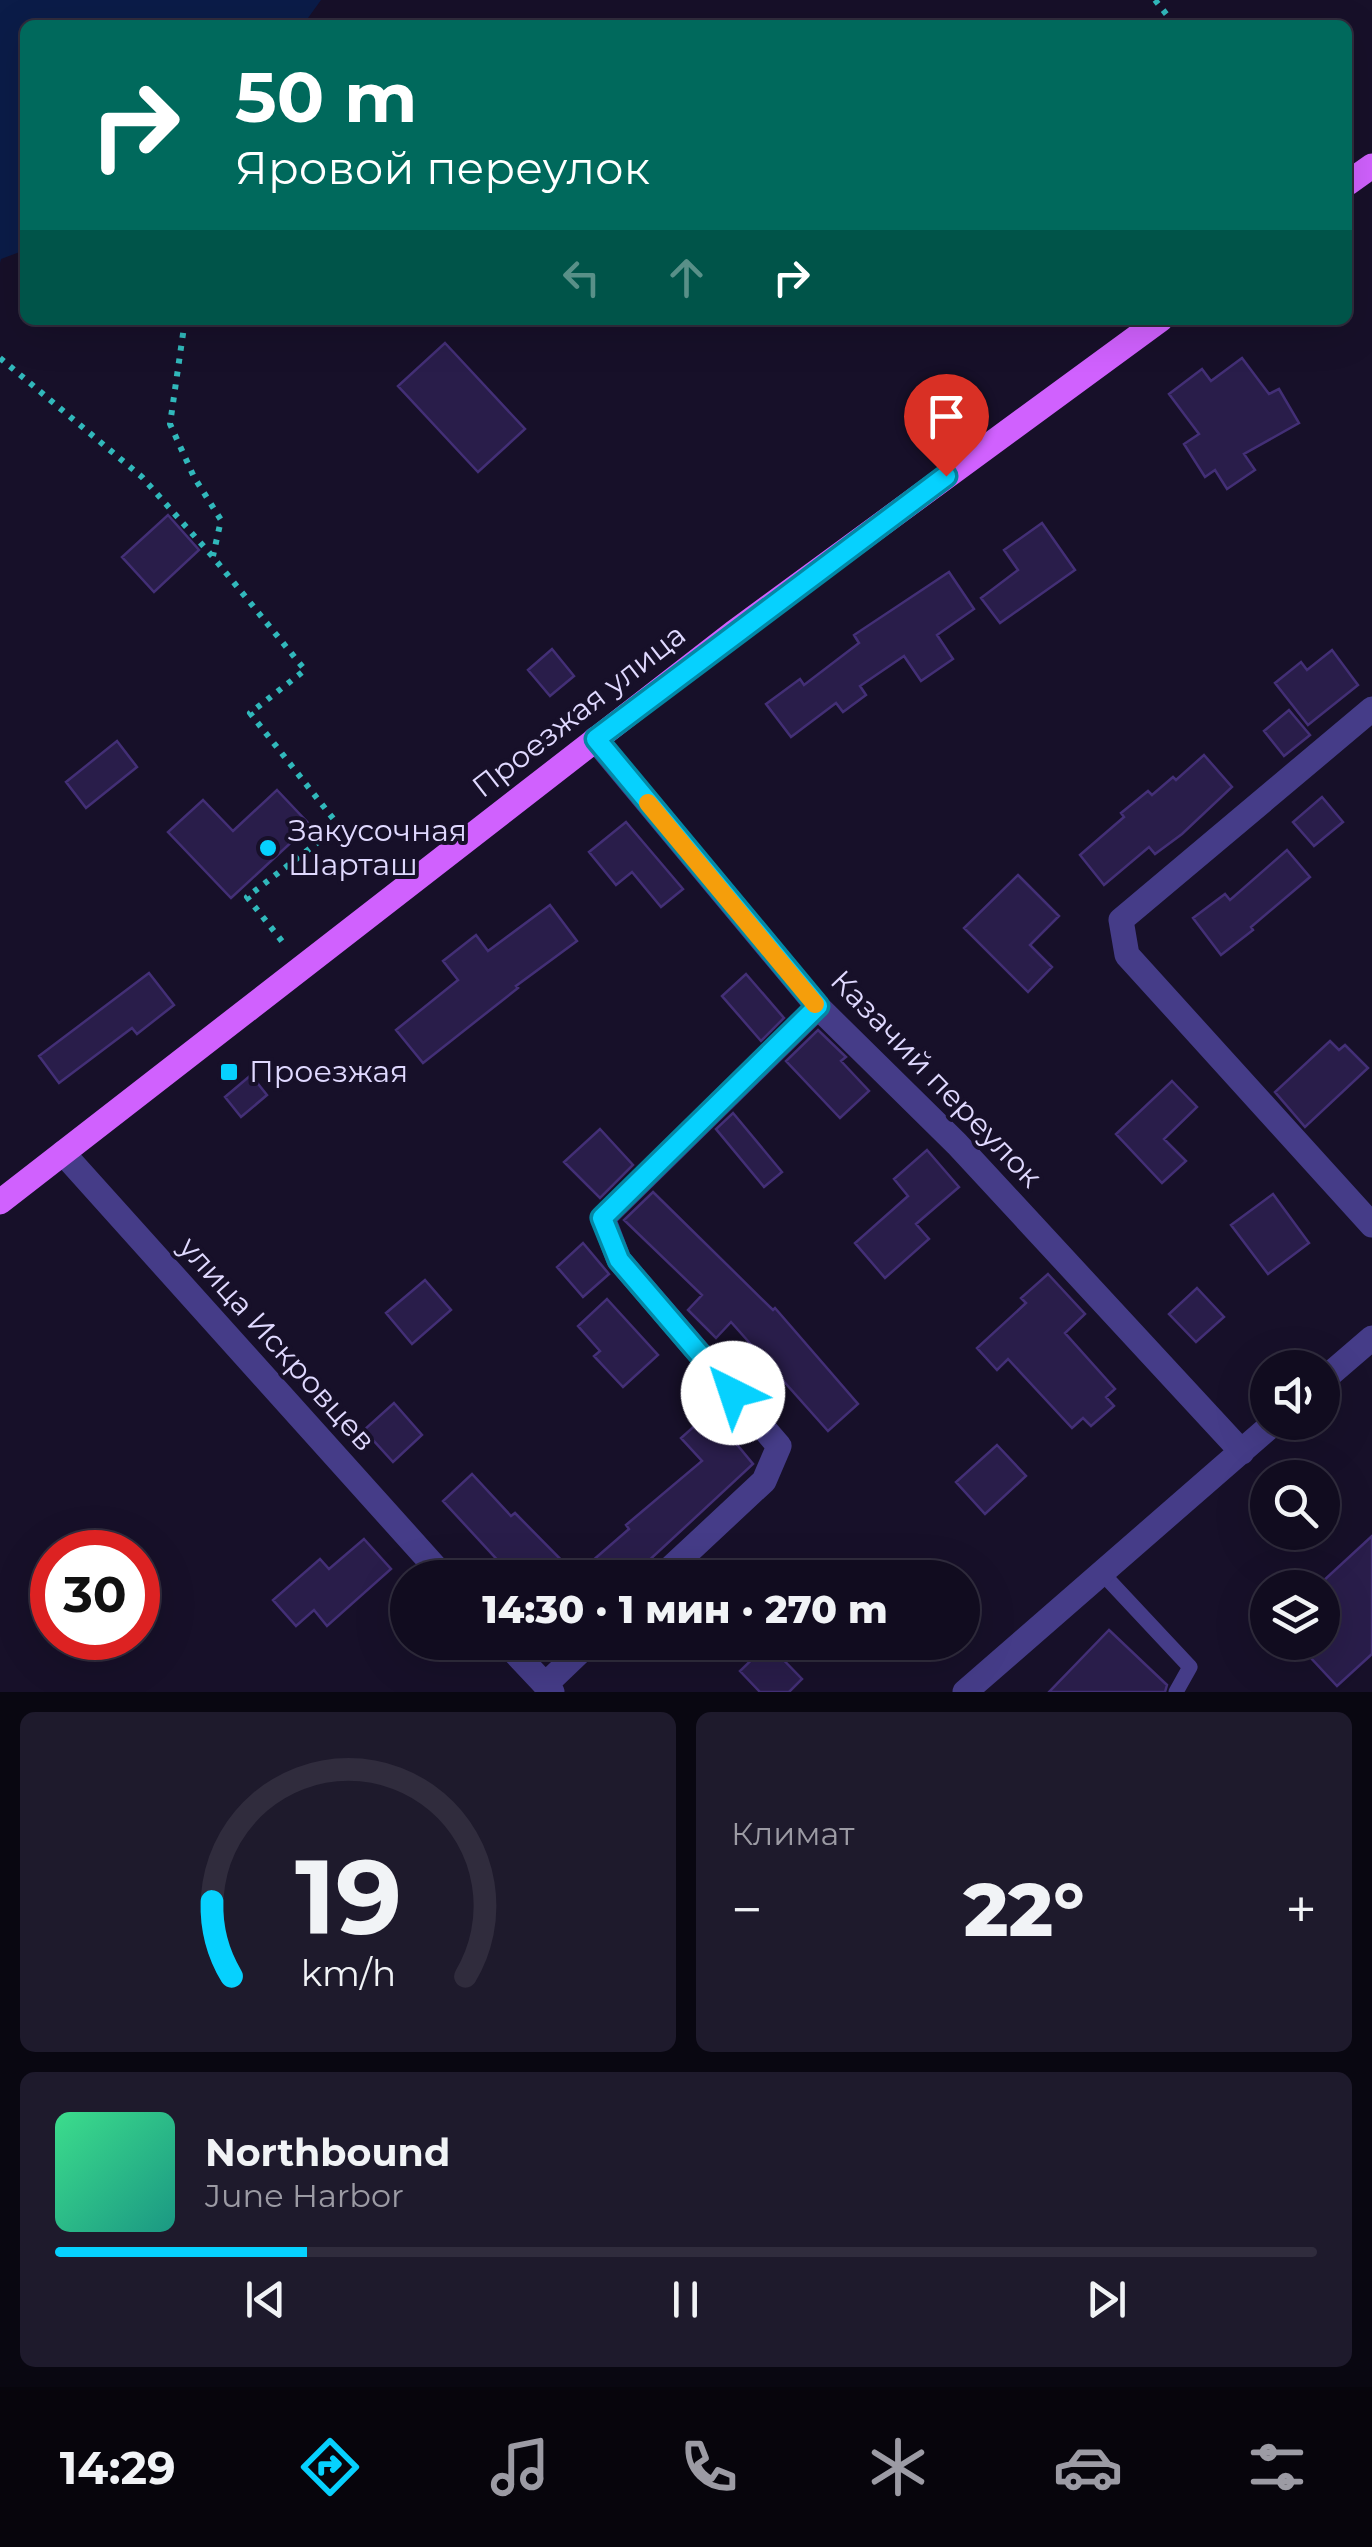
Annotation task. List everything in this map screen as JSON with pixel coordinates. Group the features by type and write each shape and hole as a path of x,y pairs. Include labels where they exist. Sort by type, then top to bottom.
{"main road":[{"name":"Проезжая улица","path":"0,1202 733,633 1153,325"}],"street":[{"path":"1372,710 1121,920 1126,955 1372,1225"},
{"name":"Казачий переулок","path":"596,739 818,1006 958,1144 1242,1452"},
{"path":"679,1560 764,1481 778,1446 619,1260 602,1218 818,1006"},
{"name":"улица Искровцев","path":"63,1153 428,1560"},
{"path":"1340,1366 1372,1338"},
{"path":"964,1692 1256,1440"},
{"path":"522,1660 548,1688 574,1660"}],"lane":[{"path":"1102,1573 1190,1667 1176,1692"}],"path":[{"path":"1155,0 1171,20"},
{"path":"184,325 170,424 194,477 221,520 213,557"},
{"path":"0,358 142,477 305,670 250,712 338,826 247,897 285,945"}],"water":[{"path":"0,0 321,0 307,20 20,20 20,252 1,259 0,263"}],"building":[{"path":"445,343 525,429 478,472 398,386"},
{"path":"1242,358 1269,394 1279,389 1299,423 1244,454 1255,470 1227,489 1215,470 1205,477 1184,444 1199,434 1169,394 1202,369 1211,381"},
{"path":"168,515 199,550 154,592 122,557"},
{"path":"1042,523 1075,570 1000,623 981,598 1018,570 1004,550"},
{"path":"949,572 974,609 937,635 953,659 921,681 904,656 860,686 866,695 843,712 836,703 791,737 766,704 800,679 804,685 859,643 854,635"},
{"path":"552,649 574,676 550,696 528,670"},
{"path":"1332,650 1358,685 1308,725 1275,683 1301,662 1307,670"},
{"path":"1289,710 1310,735 1284,756 1264,731"},
{"path":"117,741 137,767 86,808 66,782"},
{"path":"1204,755 1232,787 1182,834 1155,854 1149,847 1104,885 1080,855 1148,791 1152,795 1173,777 1176,780"},
{"path":"277,790 310,825 231,898 168,832 203,800 233,831"},
{"path":"1322,797 1343,822 1314,846 1293,822"},
{"path":"626,822 683,889 661,907 632,872 616,885 589,852"},
{"path":"1287,850 1310,877 1221,955 1193,918 1225,894 1230,900"},
{"path":"1018,875 1059,916 1030,945 1052,967 1028,992 964,928"},
{"path":"550,905 577,941 423,1063 396,1030 458,980 443,961 476,935 488,951"},
{"path":"149,973 174,1005 137,1034 132,1028 59,1083 39,1056"},
{"path":"746,974 784,1018 761,1041 722,996"},
{"path":"818,1030 846,1057 841,1061 869,1091 840,1118 786,1061"},
{"path":"1330,1041 1339,1050 1345,1045 1368,1068 1305,1127 1275,1092"},
{"path":"251,1075 267,1095 241,1117 225,1097"},
{"path":"1172,1081 1197,1107 1164,1139 1186,1161 1162,1183 1116,1134"},
{"path":"733,1113 782,1172 764,1187 716,1129"},
{"path":"600,1129 633,1165 600,1198 564,1162"},
{"path":"927,1150 959,1187 916,1224 929,1239 885,1278 855,1243 908,1196 894,1179"},
{"path":"653,1192 775,1308 858,1404 828,1431 731,1322 716,1338 688,1310 702,1295 624,1220"},
{"path":"1273,1194 1309,1243 1268,1274 1231,1225"},
{"path":"583,1243 609,1274 583,1297 557,1267"},
{"path":"1048,1274 1085,1314 1065,1333 1115,1389 1106,1397 1114,1406 1091,1426 1083,1418 1072,1428 1008,1359 997,1370 977,1348 1026,1303 1021,1298"},
{"path":"425,1280 451,1310 412,1344 386,1313"},
{"path":"1197,1288 1224,1317 1196,1342 1169,1314"},
{"path":"607,1299 658,1355 623,1387 594,1356 600,1351 578,1326"},
{"path":"394,1403 422,1435 393,1462 364,1430"},
{"path":"710,1412 753,1464 649,1560 593,1560 629,1529 626,1525 702,1461 681,1438"},
{"path":"997,1445 1026,1476 985,1514 956,1482"},
{"path":"472,1474 511,1516 515,1513 561,1560 497,1560 443,1501"},
{"path":"1372,1536 1372,1654 1337,1686 1313,1660 1340,1660 1340,1570 1335,1570"},
{"path":"364,1539 390,1568 327,1626 314,1610 296,1626 273,1600 320,1559 329,1569"},
{"path":"1109,1630 1167,1685 1165,1692 1049,1692"},
{"path":"751,1660 784,1660 802,1679 789,1692 760,1692 740,1671"}],"slow traffic":[{"path":"648,803 815,1004"}],"place":[{"name":"Закусочная Шарташ","path":"268,848"},
{"name":"Проезжая","path":"229,1072"}],"route":[{"path":"733,1393 619,1260 602,1218 818,1006 596,739 946,476"}]}
